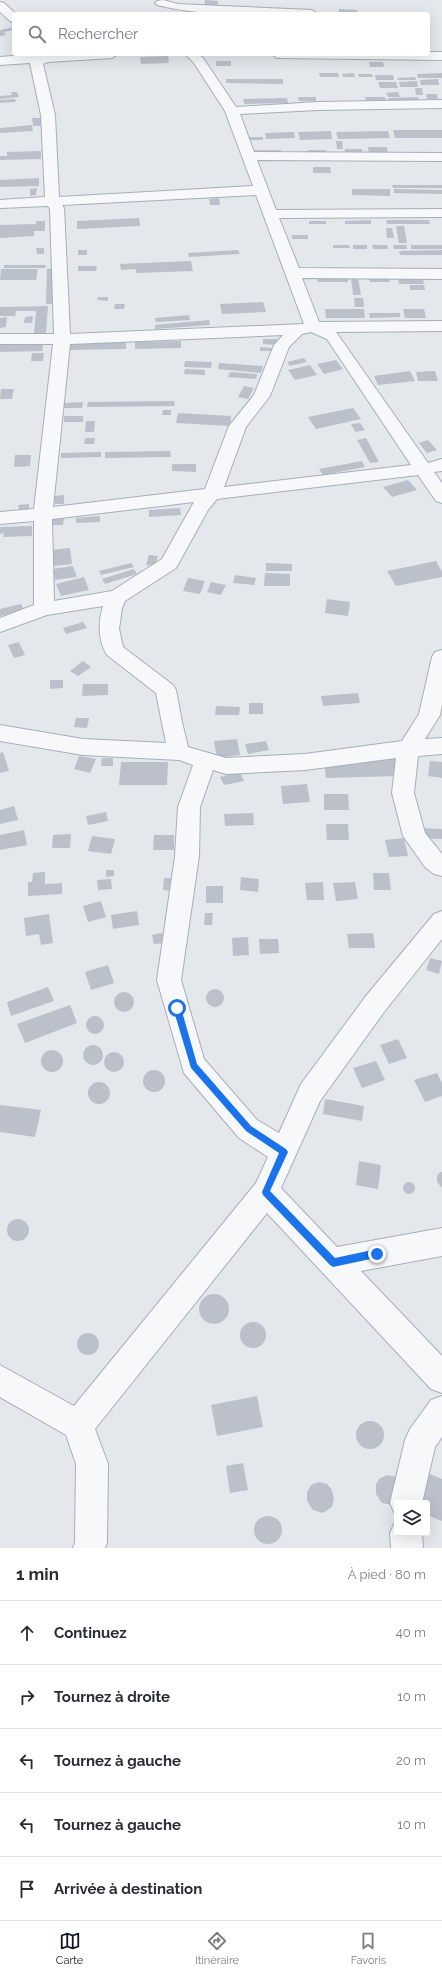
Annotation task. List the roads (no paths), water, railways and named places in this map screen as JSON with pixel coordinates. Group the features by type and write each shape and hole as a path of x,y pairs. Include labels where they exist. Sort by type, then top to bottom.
{"street":[{"path":"160,2 168,12"},
{"path":"160,2 178,7 274,12"},
{"path":"0,5 12,18"},
{"path":"430,55 442,56"},
{"path":"0,61 45,56"},
{"path":"44,609 43,514 62,339 57,208 52,202 48,115 40,74 36,62 45,56"},
{"path":"194,56 199,61 232,111 263,190 292,273 305,329"},
{"path":"232,111 318,106 442,104"},
{"path":"250,156 442,156"},
{"path":"0,204 263,190"},
{"path":"271,214 442,213"},
{"path":"292,273 442,274"},
{"path":"0,339 62,339 305,329 442,326"},
{"path":"0,625 44,609 117,597 169,563 200,507 212,494 238,426 262,396 282,345 305,329 333,336 442,497"},
{"path":"0,518 424,469 442,465"},
{"path":"117,597 112,608 109,629 114,650 166,690 171,722 180,752"},
{"path":"442,657 429,715 408,749 403,792 414,836 433,860 442,867"},
{"path":"0,733 83,746 180,752 226,766 305,762 442,746"},
{"path":"206,760 190,807 187,856 169,980 194,1065 248,1129 284,1152"},
{"path":"78,1425 266,1192 310,1093 376,1004 442,921"},
{"path":"266,1192 442,1378"},
{"path":"333,1262 442,1242"},
{"path":"0,1380 78,1425 92,1464 91,1542 89,1548"},
{"path":"407,1500 421,1440 442,1411"},
{"path":"406,1536 407,1548"}]}
